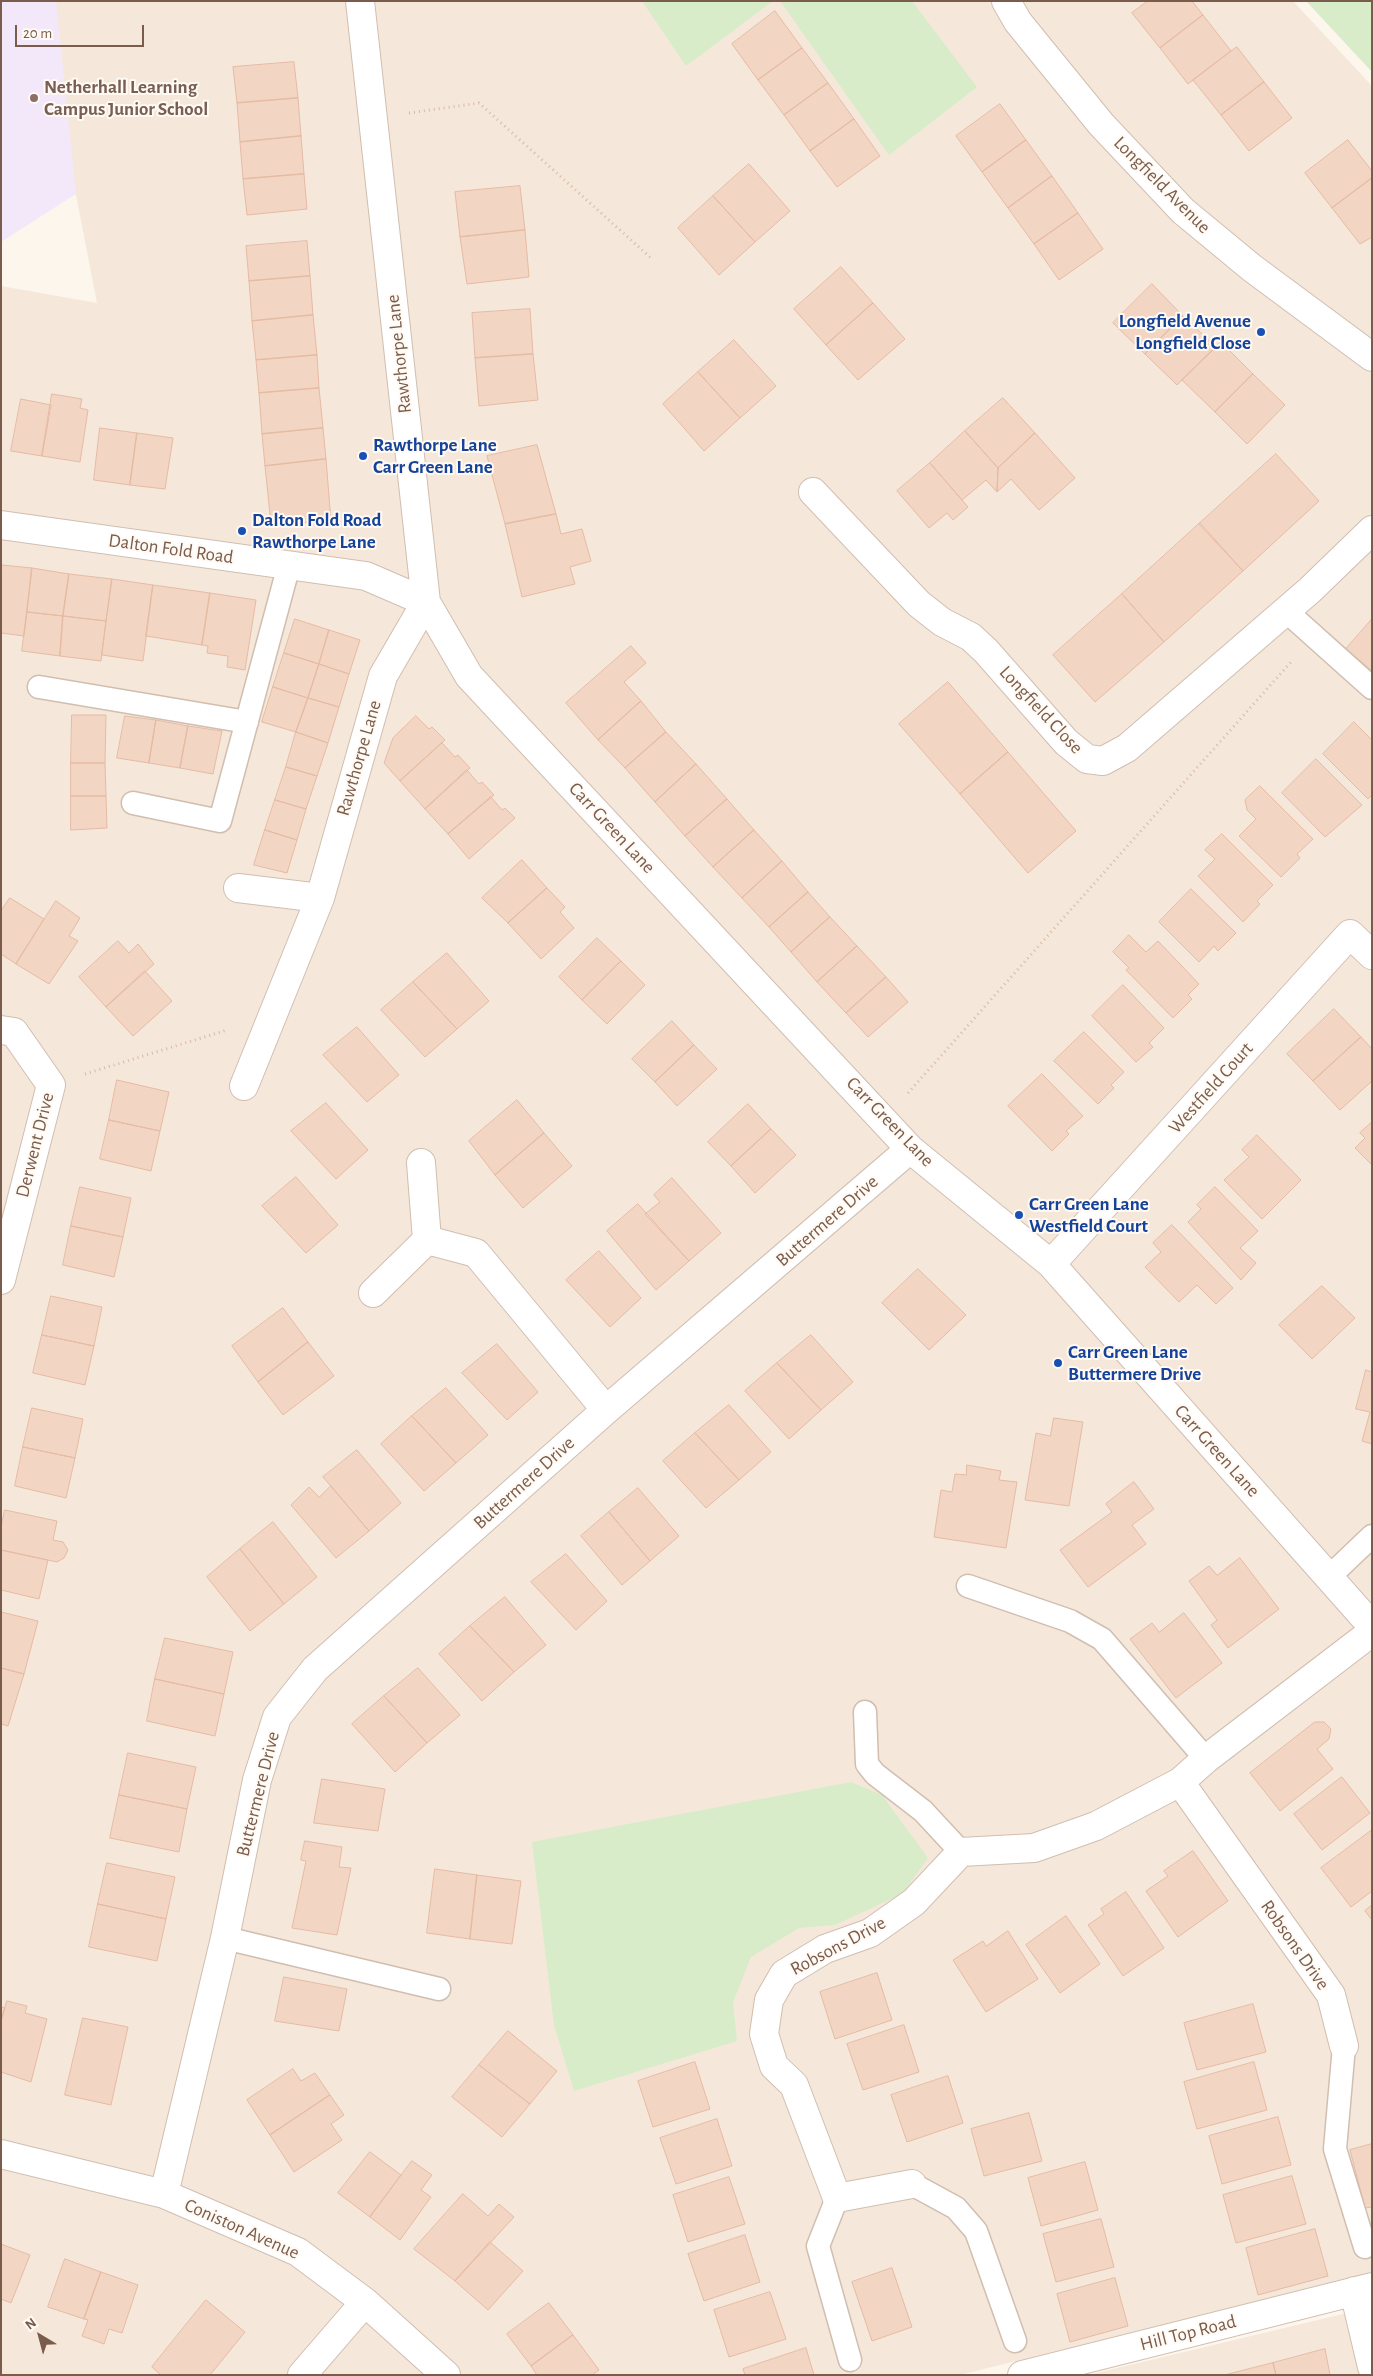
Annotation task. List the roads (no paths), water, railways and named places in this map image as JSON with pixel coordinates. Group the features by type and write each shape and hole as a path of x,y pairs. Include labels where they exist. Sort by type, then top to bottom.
{"street":[{"name":"Rawthorpe Lane","path":"244,1086 270,1017 320,898 383,676 426,602 360,1"},
{"name":"Longfield Avenue","path":"1006,1 1018,22 1101,124 1183,211 1252,268 1372,357"},
{"name":"Longfield Close","path":"813,492 919,604 942,622 970,637 986,651 1066,742 1086,759 1103,761 1128,748 1286,611 1372,530"},
{"name":"Dalton Fold Road","path":"1,525 366,576 426,602"},
{"name":"Carr Green Lane","path":"426,602 469,676 885,1119 910,1149 1052,1264 1372,1626"},
{"path":"238,888 320,898"},
{"name":"Westfield Court","path":"1052,1264 1350,934 1372,955"},
{"name":"Derwent Drive","path":"1,1030 14,1032 51,1085 1,1280"},
{"name":"Buttermere Drive","path":"164,2194 225,1938 257,1780 277,1717 315,1669 606,1410 910,1149"},
{"path":"373,1293 427,1240 421,1163"},
{"path":"427,1240 476,1253 606,1410"},
{"path":"961,1852 1034,1848 1096,1826 1180,1782 1206,1758 1372,1632"},
{"name":"Robsons Drive","path":"1180,1782 1331,1994 1344,2046"},
{"name":"Robsons Drive","path":"837,2198 794,2085 774,2066 764,2034 768,2000 784,1974 825,1949 870,1933 914,1902 961,1852"},
{"name":"Coniston Avenue","path":"1,2154 164,2194 298,2252 365,2302 446,2375"},
{"path":"837,2198 912,2184"},
{"name":"Hill Top Road","path":"1022,2375 1363,2289 1372,2367"},
{"path":"302,2375 365,2302"}],"lane":[{"path":"133,803 220,821 289,565"},
{"path":"1286,611 1372,688"},
{"path":"39,687 247,722"},
{"path":"1329,1577 1372,1536"},
{"path":"968,1586 1070,1621 1102,1639 1206,1758"},
{"path":"865,1712 867,1764 875,1774 923,1811 961,1852"},
{"path":"225,1938 439,1989"},
{"name":"Robsons Drive","path":"1344,2046 1335,2149 1365,2247"},
{"path":"912,2184 956,2208 976,2231 1015,2341"},
{"path":"837,2198 818,2246 850,2360"}],"place":[{"name":"Netherhall Learning Campus Junior School","path":"34,98"},
{"name":"Longfield Avenue Longfield Close","path":"1261,332"},
{"name":"Rawthorpe Lane Carr Green Lane","path":"363,456"},
{"name":"Dalton Fold Road Rawthorpe Lane","path":"242,531"},
{"name":"Carr Green Lane Westfield Court","path":"1019,1215"},
{"name":"Carr Green Lane Buttermere Drive","path":"1058,1363"}]}
